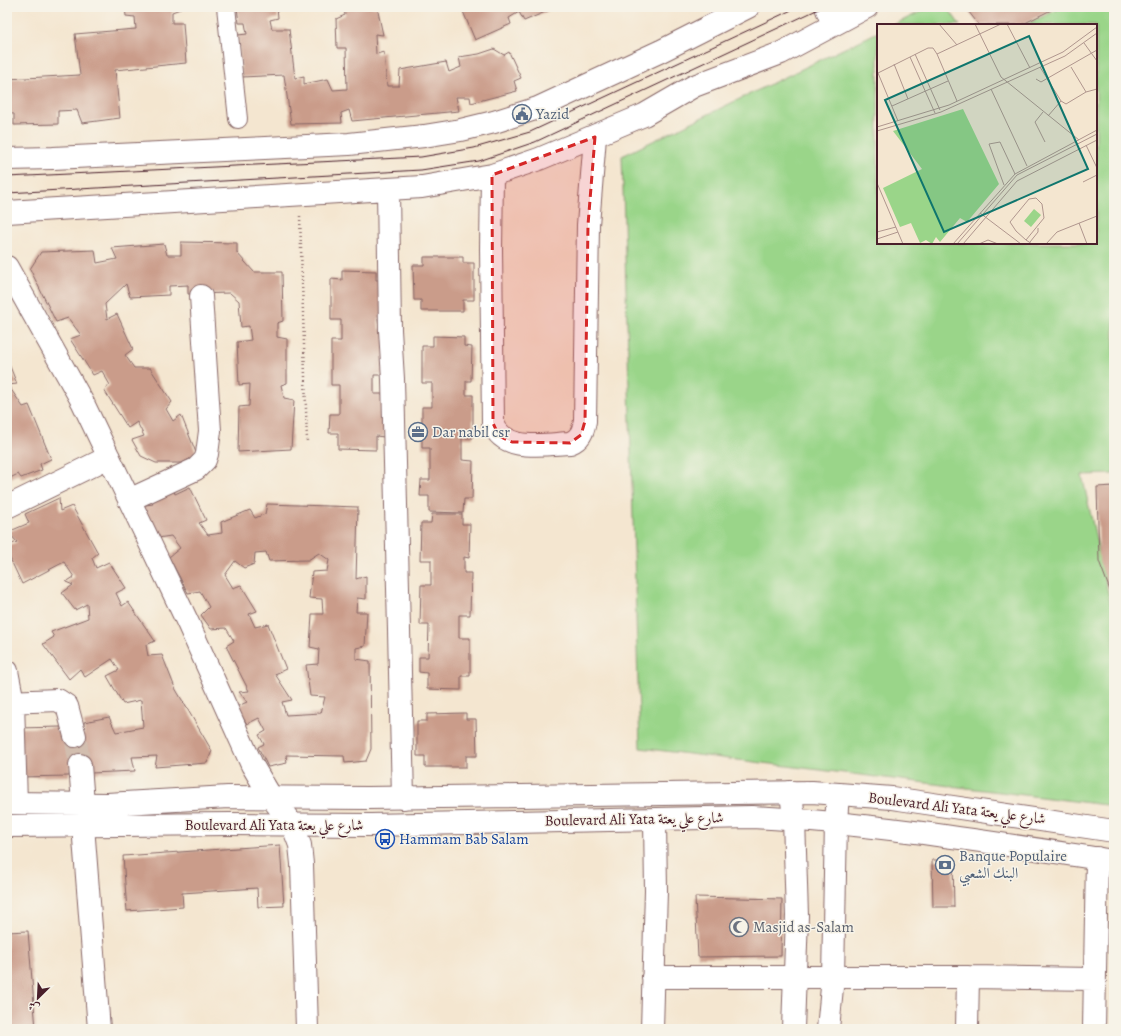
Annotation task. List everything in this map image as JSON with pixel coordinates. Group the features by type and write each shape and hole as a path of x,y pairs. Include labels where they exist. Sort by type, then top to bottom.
{"street":[{"path":"226,7 238,119"},
{"path":"7,159 349,144 424,136 461,130 494,122 538,108 661,51 748,7"},
{"path":"7,212 422,187 492,175 520,166 595,137 644,115 694,86 781,52 830,16 867,7"},
{"path":"492,175 491,249 493,423 499,436 512,442 570,443 581,435 585,421 588,232 595,137"},
{"path":"388,189 390,330 393,379 403,798"},
{"path":"7,267 79,397 109,457 252,765 271,797 292,824 300,845 302,864 307,1029"},
{"path":"129,500 196,470 205,460 210,431 202,296"},
{"path":"7,506 109,457"},
{"path":"7,671 10,702 12,803"},
{"path":"10,702 58,700 67,706 75,736"},
{"path":"80,765 83,803"},
{"path":"791,792 794,819 797,916 793,1029"},
{"name":"Boulevard Ali Yata شارع علي يعتة","path":"12,803 107,804 271,797 403,798 791,792 892,798 1114,831"},
{"path":"828,1029 833,977 836,822 838,794"},
{"name":"Boulevard Ali Yata شارع علي يعتة","path":"7,826 292,824 371,825 655,820 722,817 794,819 836,822 929,833 1106,860"},
{"path":"652,1029 656,891 655,820"},
{"path":"83,826 99,1029"},
{"path":"1094,1029 1094,979 1106,860"},
{"path":"653,978 968,977 1094,979"},
{"path":"968,977 968,1029"}],"path":[{"path":"300,194 307,441"}],"highlighted area":[{"path":"595,137 588,225 585,421 581,435 570,443 512,442 499,436 493,423 492,175"}],"green space":[{"path":"931,7 947,7 959,24 895,24"},
{"path":"1063,7 1114,7 1114,474 1082,475 1114,620 1114,806 640,748 622,156 877,32 877,244 1097,244 1097,24 1027,24"}],"building":[{"path":"125,7 180,7 180,9 172,12 172,23 183,23 186,63 115,70 120,118 82,123 77,110 58,111 58,124 14,125 14,114 7,113 7,79 80,75 75,34 136,29 135,17 126,16"},
{"path":"237,7 277,7 278,18 270,20 272,29 289,29 295,78 304,76 304,84 328,79 333,90 347,89 346,48 337,48 336,19 345,15 344,7 377,7 383,35 375,34 376,54 384,52 387,86 399,86 400,70 446,62 449,72 461,67 459,57 479,54 494,49 504,55 509,52 521,78 514,81 517,91 471,103 470,97 456,97 459,111 352,121 349,110 341,113 342,123 291,124 284,75 242,77 238,35 247,34 245,23 239,23"},
{"path":"466,7 557,7 524,21 519,12 509,18 511,24 475,40 462,9"},
{"path":"965,7 1057,7 1023,24 978,24"},
{"path":"181,242 237,243 237,253 254,272 282,272 283,321 277,323 277,337 287,339 287,383 281,385 284,398 294,400 291,449 238,452 239,407 249,406 250,384 239,385 237,342 251,340 249,326 241,327 239,301 230,293 188,294 188,285 169,286 169,295 130,297 126,284 105,304 107,319 117,314 133,349 125,355 134,368 150,368 172,402 166,409 173,421 181,415 197,455 182,463 156,463 141,456 132,440 144,436 137,422 128,428 104,390 110,385 102,371 93,375 70,339 81,335 68,318 56,322 30,269 41,252 95,250 97,263 117,259 112,248 164,244 167,255 181,255"},
{"path":"424,257 463,257 463,263 474,263 474,300 463,300 463,311 421,311 421,300 414,300 413,265 424,265"},
{"path":"342,270 376,271 376,280 384,280 384,318 378,318 379,329 386,329 385,375 374,375 374,394 385,394 384,437 376,436 376,450 338,449 338,433 329,433 330,414 339,414 339,385 331,385 331,341 341,341 341,320 331,320 331,279 342,280"},
{"path":"433,336 464,337 464,346 472,347 471,381 466,381 466,395 473,395 473,438 462,438 462,460 473,461 472,499 464,499 463,513 429,512 429,496 420,496 421,480 430,480 430,448 422,448 422,407 432,407 432,383 422,383 422,346 433,346"},
{"path":"7,359 17,384 8,385 23,407 29,405 51,459 40,464 42,470 21,478 18,474 10,478 7,472"},
{"path":"172,485 175,494 190,487 206,520 199,523 208,535 222,533 221,522 250,510 255,518 265,514 267,504 358,507 356,579 366,576 366,599 357,598 356,612 367,612 365,646 356,648 356,659 370,661 371,749 366,761 345,763 344,756 286,755 287,763 268,767 258,747 264,744 259,735 266,731 259,718 247,724 236,707 247,702 239,692 249,691 226,646 234,641 226,628 211,629 201,615 209,607 200,591 188,593 169,557 180,548 171,536 151,539 138,506 153,504 146,494","holes":["266,552 269,561 308,560 319,553 329,560 327,571 312,572 309,598 322,599 323,614 312,614 310,647 319,649 318,664 306,665 310,696 325,697 321,713 286,715 282,702 292,700 275,674 286,669 268,624 255,627 249,614 257,611 241,585 233,588 225,575 235,561 244,568 254,564 255,553"]},
{"path":"1114,486 1114,601 1099,561 1097,487"},
{"path":"59,498 60,511 72,506 98,553 92,558 96,568 109,562 126,588 116,593 122,606 128,602 155,641 146,645 148,656 162,655 175,688 212,751 207,763 155,767 157,756 132,757 135,771 91,773 70,765 69,776 19,777 19,728 60,727 69,737 84,735 84,722 109,717 116,732 143,727 141,700 123,704 107,676 119,670 112,659 85,677 80,669 69,679 43,644 54,637 51,632 88,618 87,604 75,610 62,593 73,585 66,582 74,577 64,562 22,584 7,552 7,546 17,542 8,532 29,523 25,514"},
{"path":"432,514 462,514 462,524 470,524 469,558 464,557 464,573 471,573 470,615 459,615 459,638 470,638 470,676 461,676 461,690 427,689 427,673 419,672 419,657 428,657 429,625 420,625 421,585 431,585 431,560 420,560 421,523 431,523"},
{"path":"466,713 466,719 476,719 477,756 466,756 466,767 425,767 425,756 417,756 417,721 427,721 427,714"},
{"path":"280,845 284,906 258,907 257,888 182,893 183,907 127,911 123,856"},
{"path":"932,860 953,860 954,907 933,907"},
{"name":"Masjid as-Salam","path":"695,897 782,899 781,956 698,957"},
{"path":"28,931 36,1029 7,1029 7,932"}],"tunnel":[{"path":"75,736 80,765"}],"tram line":[{"path":"7,177 421,157 474,148 530,132 798,7"},
{"path":"7,193 421,170 479,161 535,142 823,7"}],"place":[{"name":"Yazid","path":"522,114"},
{"name":"Dar nabil csr","path":"418,432"},
{"name":"Hammam Bab Salam","path":"385,839"},
{"name":"Banque Populaire البنك الشعبي","path":"945,865"},
{"name":"Masjid as-Salam","path":"739,927"}]}
